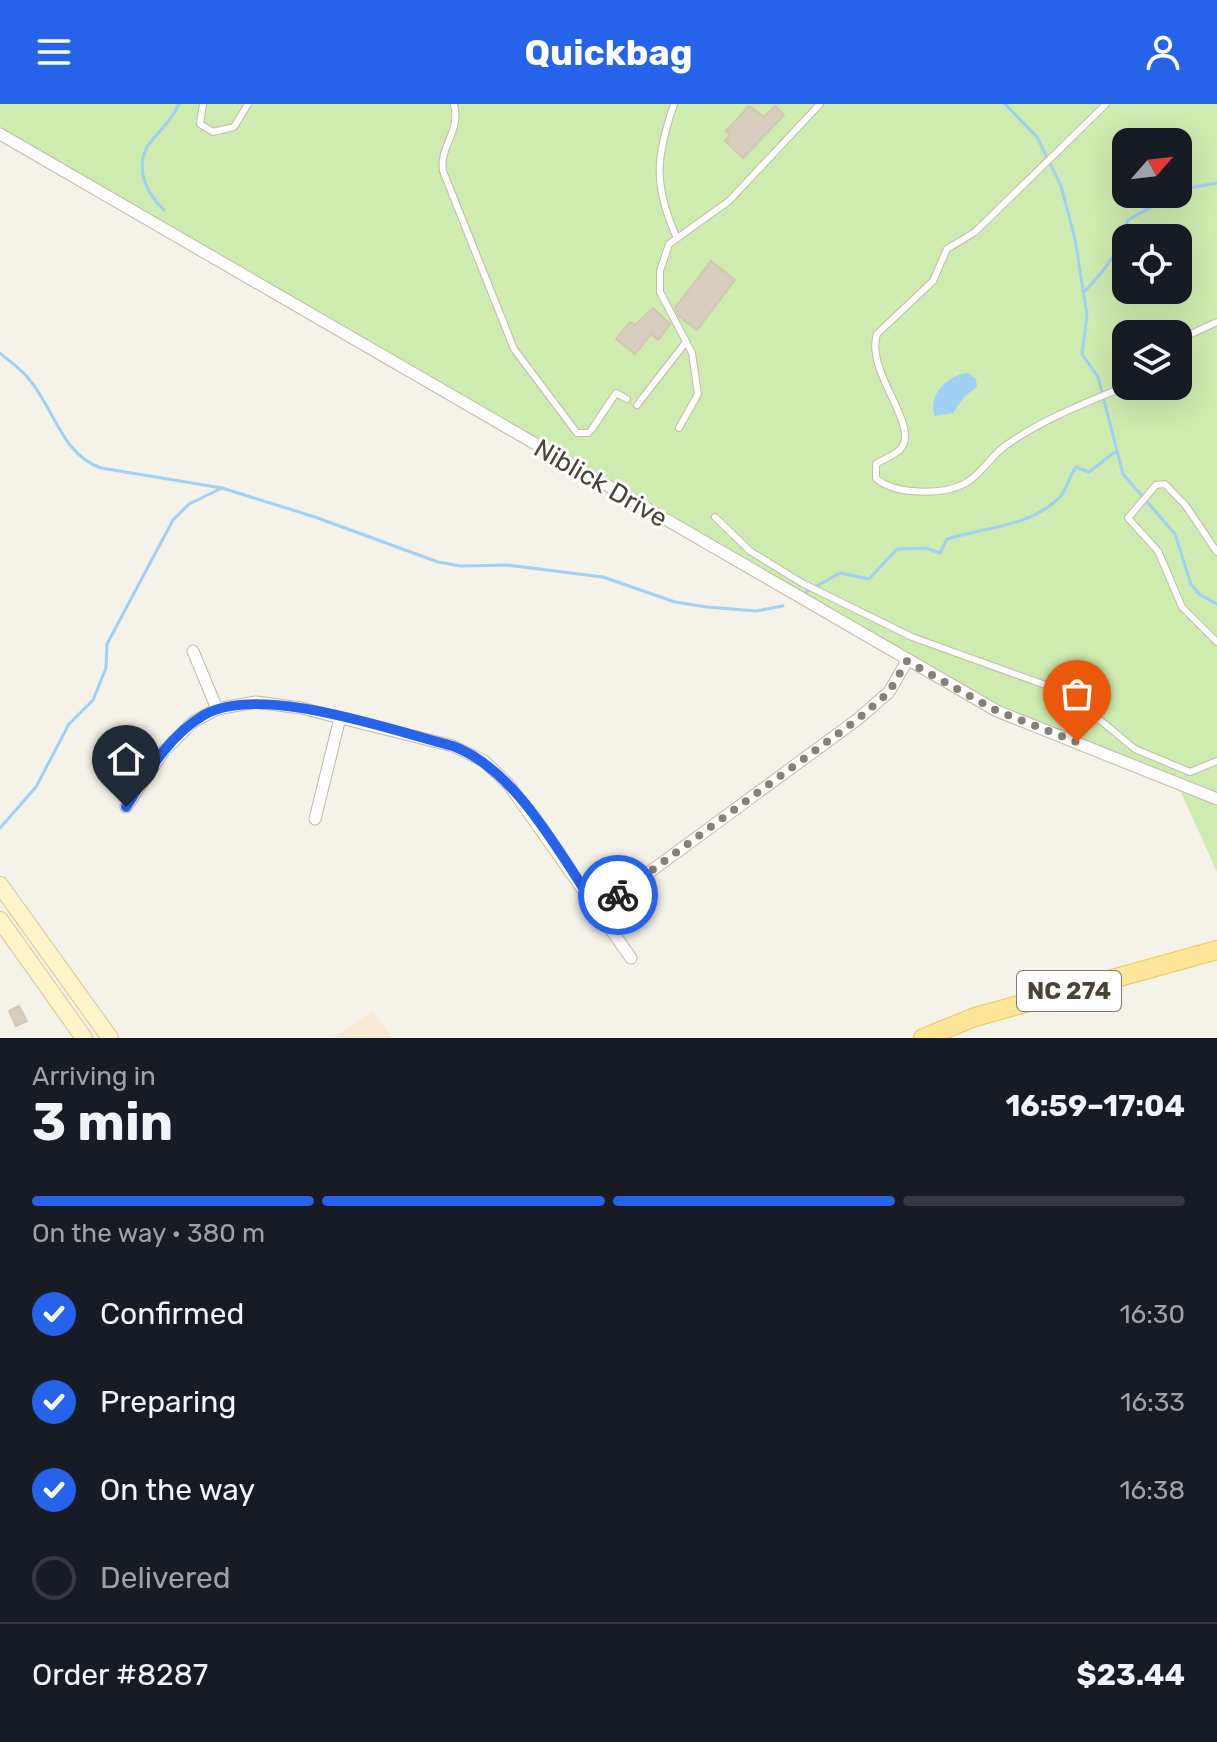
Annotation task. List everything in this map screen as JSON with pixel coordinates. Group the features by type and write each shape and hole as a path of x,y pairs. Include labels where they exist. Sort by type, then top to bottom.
{"main road":[{"path":"0,885 110,1038"},
{"path":"0,920 84,1038"},
{"name":"NC 274","path":"923,1038 975,1017 1217,950"}],"street":[{"name":"Niblick Drive","path":"0,134 997,711 1217,799"},
{"path":"193,651 217,709"},
{"path":"598,910 858,719 889,692 907,661"},
{"path":"126,807 179,735 217,709 267,702 453,746 484,761 519,797 631,958"},
{"path":"315,819 340,718"}],"lane":[{"path":"203,104 200,124 213,132 234,127 248,104"},
{"path":"454,104 456,126 443,157 443,171 480,269 521,360 577,433 588,433 592,429 616,393 627,399"},
{"path":"674,104 660,151 658,176 664,208 676,236"},
{"path":"679,428 698,394 694,358 660,292 664,256 676,236 729,201 820,104"},
{"path":"1106,104 975,232 947,249 933,281 877,334 875,364 903,424 905,439 898,452 876,464 876,478 890,486 922,491 961,485 1004,446 1086,401 1112,391"},
{"path":"1192,334 1217,322"},
{"path":"637,405 686,342"},
{"path":"1217,552 1174,491 1162,483 1156,485 1129,516 1130,522 1158,551 1182,607 1217,642"},
{"path":"715,517 750,551 802,583 912,637 1051,687 1083,706 1145,755 1194,772 1217,761"}],"shaded area":[{"path":"372,1011 392,1038 333,1038"}],"green space":[{"path":"0,104 1217,104 1217,872 1175,779 999,707 0,128"}],"water":[{"path":"968,373 976,379 977,387 965,396 953,413 935,416 934,401 941,387 953,377"}],"building":[{"path":"749,106 764,117 775,106 784,115 743,158 725,141 730,135 726,131"},
{"path":"711,261 735,280 697,330 679,316 675,308"},
{"path":"653,308 670,324 658,340 651,334 635,354 616,339 630,322 635,325"},
{"path":"19,1006 27,1021 16,1026 9,1011"}],"waterway":[{"path":"164,210 145,182 143,157 179,104"},
{"path":"1005,104 1037,137 1061,186 1075,239 1087,315 1082,354 1098,377 1123,474 1175,534 1191,584 1199,594 1217,604"},
{"path":"1192,187 1217,183"},
{"path":"1085,291 1112,258 1128,220 1149,208"},
{"path":"0,353 28,378 67,442 87,461 101,468 222,488 315,517 438,562 460,566 507,565 603,577 675,602 707,607 756,611 783,606"},
{"path":"806,592 840,573 869,579 897,549 926,548 940,553 947,539 1033,516 1061,495 1076,467 1089,472 1115,452"},
{"path":"0,828 36,787 69,724 93,700 106,668 107,644 173,520 189,504 222,488"}],"way so far":[{"path":"618,895 878,703 889,692 907,661 997,711 1077,742"}],"route":[{"path":"126,807 164,751 193,722 228,706 278,703 453,746 484,761 519,797 598,910 618,895"}]}
